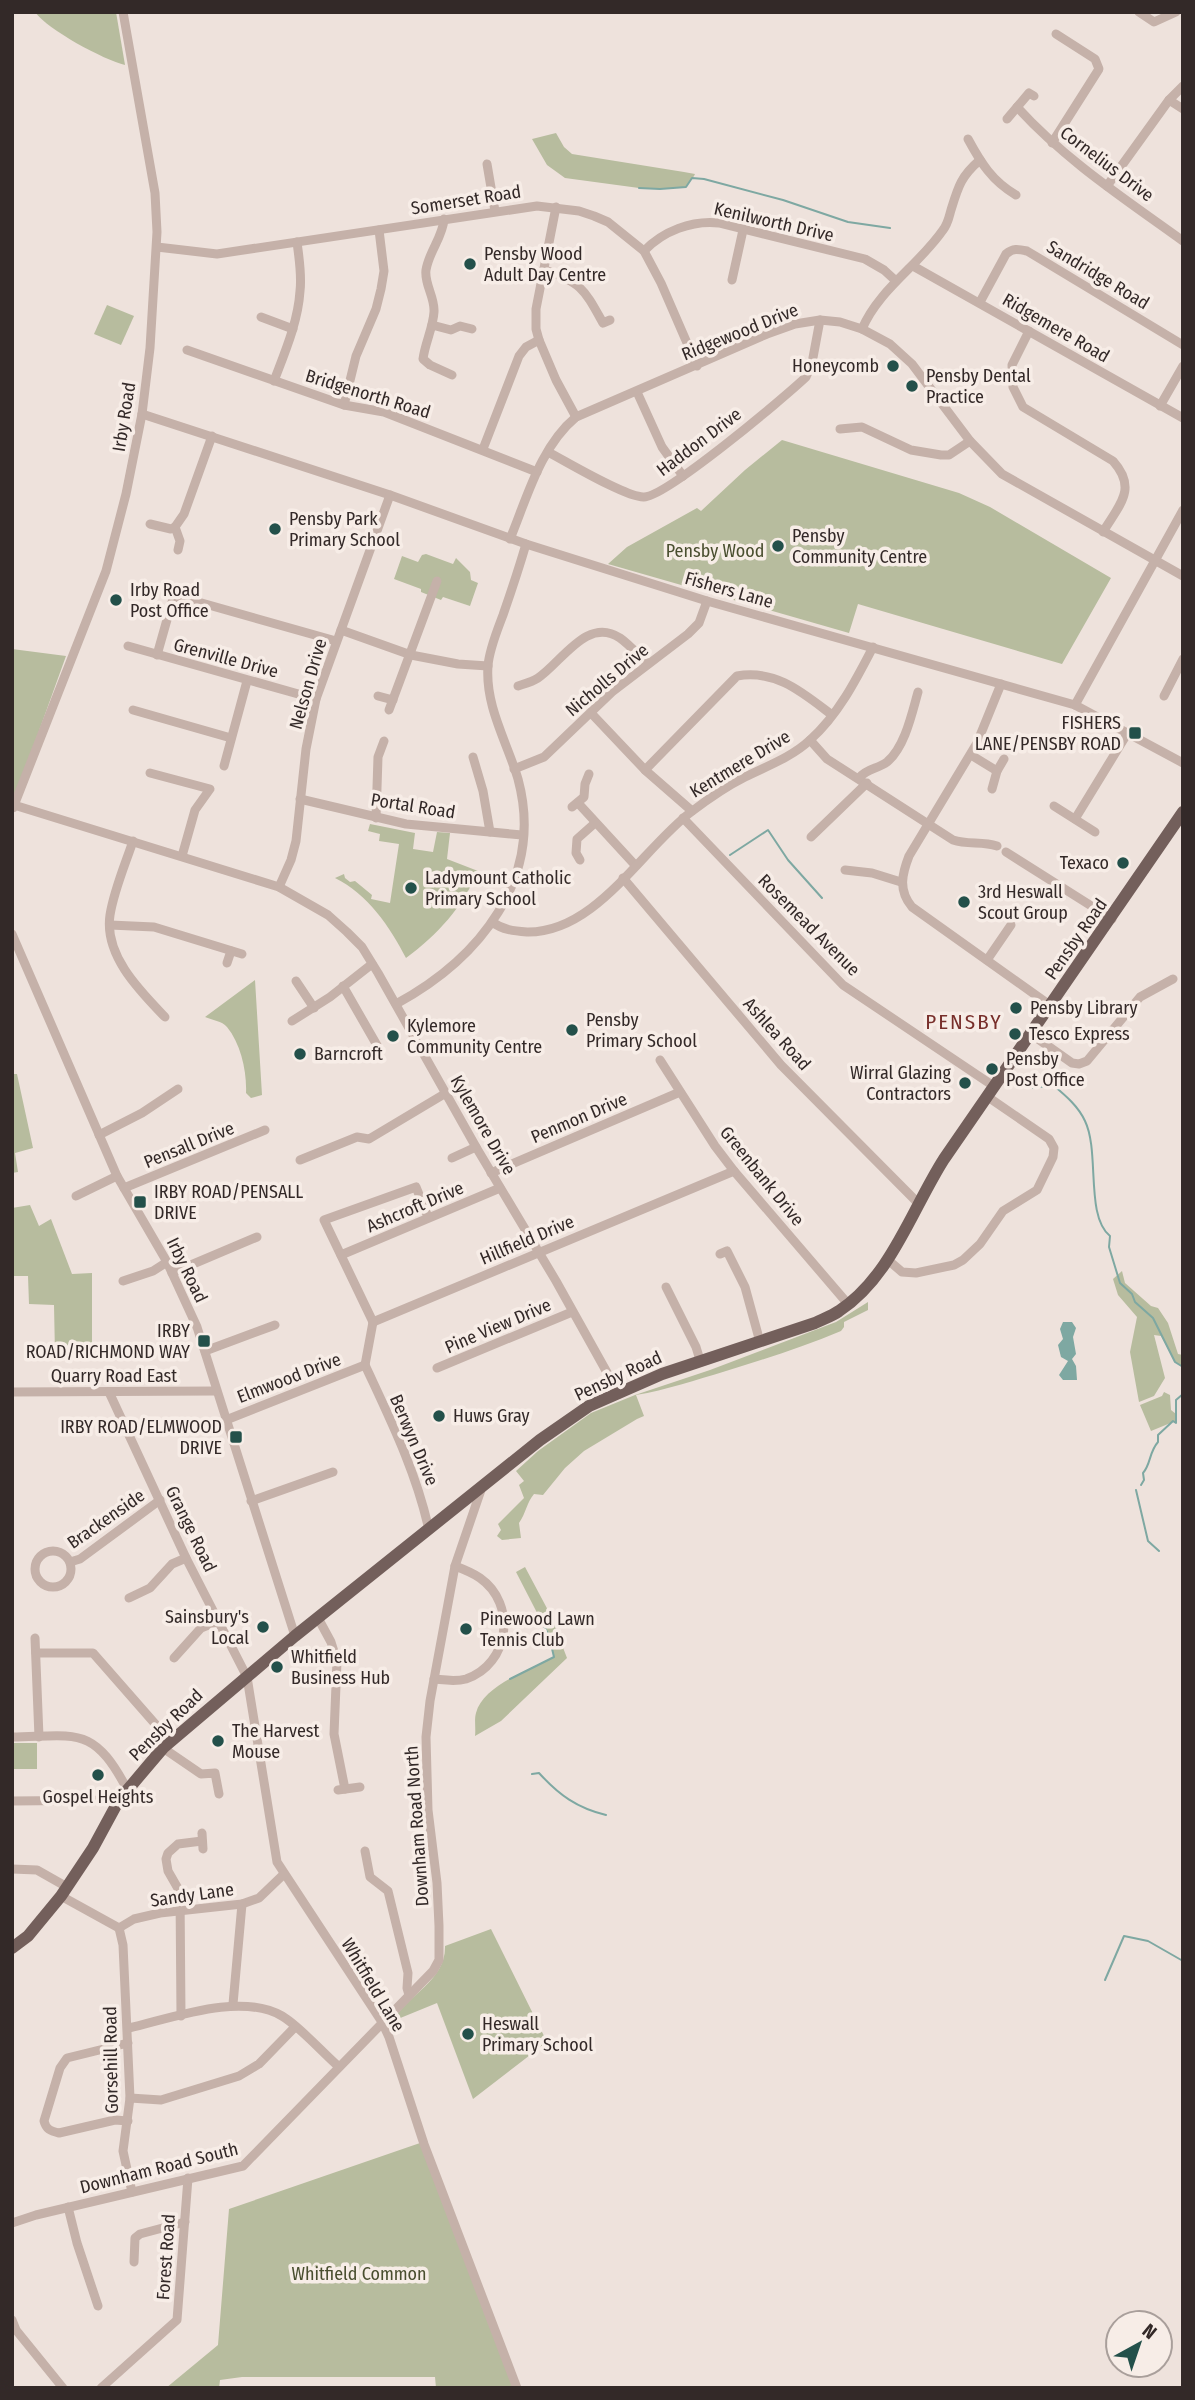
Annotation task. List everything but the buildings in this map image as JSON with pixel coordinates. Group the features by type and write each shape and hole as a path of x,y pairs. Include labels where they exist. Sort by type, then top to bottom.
{"main road":[{"name":"Pensby Road","path":"12,1948 27,1936 64,1891 93,1848 118,1800 167,1745 295,1636 562,1423 589,1406 662,1374 815,1323 848,1304 888,1260 944,1159 1112,919 1183,812"}],"street":[{"name":"Irby Road","path":"13,807 106,571 127,494 142,414 157,247 155,193 124,12"},
{"path":"1139,12 1154,22 1176,12"},
{"path":"1052,143 1099,69 1095,59 1056,34"},
{"path":"1107,186 1169,100 1183,86"},
{"path":"1007,119 1029,93 1034,96"},
{"path":"1169,100 1183,109"},
{"name":"Cornelius Drive","path":"1017,107 1052,143 1183,241"},
{"path":"968,139 1001,187 1016,195"},
{"path":"862,329 875,304 946,227 958,185 966,172 980,160"},
{"path":"487,164 495,211"},
{"name":"Somerset Road","path":"157,247 217,254 537,206 579,211 608,222 644,251 697,366"},
{"path":"556,207 536,309 538,340 555,380 576,417"},
{"path":"444,219 444,232 437,239 426,270 426,280 433,298 432,325 423,359 430,365 456,375"},
{"name":"Kenilworth Drive","path":"644,251 665,235 695,222 719,223 865,259 896,281"},
{"path":"344,405 356,356 376,309 381,289 384,271 379,230"},
{"path":"732,280 743,230"},
{"path":"274,381 293,329 300,294 297,242"},
{"name":"Sandridge Road","path":"980,302 1006,254 1011,249 1018,249 1027,251 1183,345"},
{"name":"Ridgemere Road","path":"913,265 1183,418"},
{"path":"545,270 574,281 586,292 603,323 610,320"},
{"path":"261,317 293,329"},
{"name":"Ridgewood Drive","path":"510,539 537,472 564,427 576,417 768,334 796,324 820,320 862,329 890,344 912,364 970,441 1002,474 1183,576"},
{"name":"Haddon Drive","path":"548,452 634,496 650,497 683,476 806,377 812,363 820,320"},
{"path":"432,325 451,330 460,326 472,329"},
{"path":"1029,331 1012,365 1013,387 1023,407 1112,461 1123,473 1126,485 1123,497 1103,532"},
{"path":"483,450 519,356 526,347 538,340"},
{"name":"Bridgenorth Road","path":"187,351 344,405 384,412 537,472"},
{"path":"1160,406 1183,366"},
{"path":"637,392 662,447 683,476"},
{"name":"Fishers Lane","path":"142,414 390,495 510,539 707,601 1075,705 1183,763"},
{"path":"839,428 862,427 911,450 941,455 949,455 970,441"},
{"path":"150,524 171,529 175,527 184,514 212,436"},
{"name":"Nelson Drive","path":"279,887 291,860 306,749 316,699 390,495"},
{"path":"1075,705 1183,510"},
{"path":"175,527 180,541 178,550"},
{"path":"396,1004 437,979 473,947 504,903 514,877 522,848 524,813 514,769 493,710 488,666 526,544"},
{"path":"389,710 437,581"},
{"path":"157,656 168,610 172,602 184,598 336,640"},
{"name":"Nicholls Drive","path":"514,769 544,757 612,692 688,634 699,623 707,601"},
{"path":"341,630 411,655 458,664 488,666"},
{"path":"518,686 537,678 580,641 597,632 612,634 621,639 648,664"},
{"name":"Grenville Drive","path":"128,646 316,699"},
{"name":"Kentmere Drive","path":"492,922 500,928 534,932 561,927 595,905 692,811 742,778 787,756 810,740 832,715 860,673 873,647"},
{"path":"1164,696 1183,659"},
{"path":"645,770 737,676 764,674 808,697 832,715"},
{"path":"224,766 247,681"},
{"path":"1001,684 971,755 909,856 901,882 903,895 912,907 1051,1006"},
{"path":"811,838 863,781 863,772 885,764 890,759 907,730 918,692"},
{"path":"378,696 393,700"},
{"path":"133,710 231,738"},
{"path":"591,713 645,770 692,811"},
{"path":"1075,819 1127,734"},
{"path":"810,740 827,759 953,840 997,846"},
{"path":"376,818 378,757 384,741"},
{"path":"971,755 997,771"},
{"path":"473,757 483,791 490,832"},
{"path":"992,789 1004,759"},
{"path":"150,773 210,789 195,810 182,856"},
{"path":"589,774 584,797 575,805 635,865"},
{"name":"Portal Road","path":"300,799 406,824 522,835"},
{"path":"1054,806 1095,832"},
{"name":"Kylemore Drive","path":"13,807 279,887 328,915 362,947 619,1394"},
{"name":"Rosemead Avenue","path":"683,818 843,985 991,1092 1049,1139 1054,1148 1042,1184 1037,1190 1003,1210 972,1253 954,1265 916,1273 902,1272 888,1260"},
{"path":"580,860 576,853 577,839 585,837 595,823"},
{"path":"133,841 110,915 114,953 164,1017"},
{"path":"1006,852 1112,919"},
{"path":"845,870 872,873 901,882"},
{"name":"Ashlea Road","path":"623,878 781,1065 918,1203"},
{"path":"110,925 154,927 242,954"},
{"path":"987,960 1012,925"},
{"name":"Irby Road","path":"12,934 117,1176 167,1262 197,1327 295,1636"},
{"path":"227,963 231,951"},
{"path":"292,1021 314,1008 372,964"},
{"path":"1031,1034 1073,1063 1087,1061 1140,997 1173,979"},
{"path":"301,983 314,1008"},
{"path":"343,986 378,1047"},
{"name":"Greenbank Drive","path":"660,1060 734,1171 848,1304"},
{"path":"99,1135 142,1113 178,1089"},
{"name":"Penmon Drive","path":"491,1173 680,1092"},
{"path":"300,1160 358,1137 369,1139 446,1093"},
{"name":"Pensall Drive","path":"124,1188 265,1130"},
{"path":"452,1158 475,1147"},
{"name":"Hillfield Drive","path":"373,1322 734,1171"},
{"path":"76,1196 117,1176"},
{"path":"365,1365 373,1322 324,1220 416,1187 428,1217"},
{"name":"Ashcroft Drive","path":"341,1255 500,1188"},
{"path":"172,1273 257,1237"},
{"path":"720,1254 727,1251 745,1287 760,1342"},
{"path":"123,1281 153,1271 167,1262"},
{"path":"666,1287 700,1360"},
{"name":"Pine View Drive","path":"437,1368 572,1312"},
{"path":"205,1351 275,1325"},
{"name":"Elmwood Drive","path":"226,1420 365,1365"},
{"name":"Berwyn Drive","path":"365,1365 406,1454 421,1495 429,1530"},
{"name":"Quarry Road East","path":"12,1392 216,1391"},
{"name":"Grange Road","path":"109,1392 187,1558 247,1677"},
{"path":"251,1501 333,1472"},
{"name":"Downham Road North","path":"382,2022 433,1972 439,1959 437,1884 428,1810 426,1737 455,1566 483,1486"},
{"name":"Brackenside","path":"70,1562 80,1559 160,1500"},
{"name":"Brackenside","path":"43,1554 63,1554 70,1562 70,1574 64,1584 52,1588 42,1583 35,1573 37,1562 43,1554"},
{"path":"129,1598 149,1588 172,1564 187,1558"},
{"path":"434,1679 456,1681 469,1678 494,1658 505,1632 504,1612 489,1586 480,1577 455,1566"},
{"path":"318,1618 331,1642 337,1661 334,1734 342,1790 360,1787"},
{"path":"174,1658 201,1628 218,1621"},
{"path":"35,1638 39,1737"},
{"path":"36,1653 93,1653 167,1745 201,1774 215,1773 219,1794"},
{"name":"Whitfield Lane","path":"247,1677 277,1861 382,2022 389,2037 423,2142 517,2388"},
{"path":"12,1737 81,1737 102,1748 127,1788"},
{"path":"12,1801 118,1800"},
{"path":"181,2016 180,1892 166,1864 168,1853 182,1842 202,1841"},
{"path":"365,1851 370,1877 388,1891 408,1973 409,1995"},
{"path":"12,1870 37,1870 118,1927"},
{"name":"Sandy Lane","path":"118,1927 134,1919 160,1913 242,1904 259,1898 284,1874"},
{"path":"233,2004 242,1904"},
{"name":"Gorsehill Road","path":"118,1927 123,1945 130,2098 123,2151 132,2192"},
{"path":"128,2028 233,2004 265,2008 284,2017 338,2066"},
{"name":"Downham Road South","path":"12,2223 68,2207 243,2166 382,2022"},
{"path":"130,2098 161,2100 250,2071 295,2028"},
{"path":"128,2043 68,2058 60,2068 44,2121 51,2132 58,2133 115,2120 128,2121"},
{"name":"Forest Road","path":"101,2388 177,2320 188,2178"},
{"path":"68,2207 98,2306"},
{"path":"134,2262 135,2238 140,2234 185,2222"},
{"path":"12,2320 16,2330 63,2388"}],"green space":[{"path":"35,12 116,12 125,65 77,43"},
{"path":"556,133 564,147 572,154 695,174 686,187 660,189 565,178 547,165 532,139"},
{"path":"107,305 134,316 121,345 94,334"},
{"name":"Pensby Wood","path":"782,440 959,493 990,507 1111,578 1062,664 858,604 849,633 608,564 627,547 697,508 701,511"},
{"path":"422,555 453,564 456,558 470,572 471,580 478,583 470,606 443,597 441,600 394,579 402,556 418,562"},
{"path":"12,649 66,656 12,806"},
{"path":"370,824 415,833 413,849 433,852 437,832 450,833 447,859 478,871 448,919 406,958 377,912 358,893 335,878 344,874 350,882 355,881 372,895 371,899 390,903 399,844 379,841 380,834 368,831"},
{"path":"255,980 262,1095 251,1098 246,1093 242,1058 232,1034 222,1023 205,1017"},
{"path":"12,1074 17,1074 33,1148 15,1153 18,1172 12,1173"},
{"path":"30,1205 39,1226 51,1219 72,1274 92,1273 92,1353 55,1354 54,1305 29,1304 28,1276 14,1276 12,1208"},
{"path":"1122,1271 1125,1283 1151,1306 1158,1308 1168,1323 1178,1354 1183,1355 1183,1367 1175,1362 1161,1336 1154,1335 1165,1378 1154,1396 1139,1402 1130,1352 1137,1317 1118,1295 1113,1279"},
{"path":"868,1302 868,1310 844,1322 841,1331 827,1337 726,1371 636,1395 644,1416 584,1451 565,1468 543,1495 534,1494 519,1523 521,1538 502,1540 497,1536 501,1530 498,1524 524,1498 519,1485 524,1481 516,1471 538,1451 591,1413 635,1395 710,1370 836,1322"},
{"path":"1164,1392 1170,1395 1171,1410 1176,1414 1176,1423 1151,1431 1140,1405 1162,1396"},
{"path":"525,1567 550,1614 567,1658 501,1721 475,1736 476,1713 488,1694 509,1679 554,1657 549,1636 516,1572"},
{"path":"12,1743 37,1743 37,1769 12,1769"},
{"name":"Heswall Primary School","path":"491,1929 547,2042 473,2099 437,2003 393,2021 433,1978 444,1958 445,1946"},
{"name":"Whitfield Common","path":"420,2143 513,2388 436,2388 435,2377 242,2377 220,2380 219,2388 166,2388 218,2345 229,2209"}],"water":[{"path":"1063,1322 1072,1322 1076,1328 1073,1337 1076,1354 1072,1359 1076,1366 1077,1380 1063,1380 1059,1375 1068,1361 1061,1357 1058,1345 1063,1339 1060,1329"}],"waterway":[{"path":"639,188 686,187 692,178 704,179 783,200 848,222 890,228"},
{"path":"730,855 768,830 788,860 822,898"},
{"path":"1033,1088 1053,1085 1071,1102 1085,1121 1092,1149 1098,1214 1102,1227 1110,1236 1109,1247 1120,1283 1132,1294 1135,1302 1153,1318 1175,1362 1183,1367"},
{"path":"1141,1485 1144,1480 1143,1473 1158,1442 1158,1435 1173,1421 1176,1423 1176,1400 1183,1394"},
{"path":"1136,1490 1148,1541 1159,1551"},
{"path":"510,1679 554,1657 549,1636 538,1614"},
{"path":"532,1774 539,1773 561,1794 577,1804 606,1815"},
{"path":"1105,1980 1124,1936 1148,1941 1183,1961"}],"place":[{"name":"Pensby Wood Adult Day Centre","path":"470,264"},
{"name":"Honeycomb","path":"893,366"},
{"name":"Pensby Dental Practice","path":"912,386"},
{"name":"Pensby Park Primary School","path":"275,529"},
{"name":"Pensby Community Centre","path":"778,546"},
{"name":"Irby Road Post Office","path":"116,600"},
{"name":"FISHERS LANE/PENSBY ROAD","path":"1135,733"},
{"name":"Texaco","path":"1123,863"},
{"name":"Ladymount Catholic Primary School","path":"411,888"},
{"name":"3rd Heswall Scout Group","path":"964,902"},
{"name":"Pensby Library","path":"1016,1008"},
{"name":"Pensby Primary School","path":"572,1030"},
{"name":"Tesco Express","path":"1015,1034"},
{"name":"Kylemore Community Centre","path":"393,1036"},
{"name":"Barncroft","path":"300,1054"},
{"name":"Pensby Post Office","path":"992,1069"},
{"name":"Wirral Glazing Contractors","path":"965,1083"},
{"name":"IRBY ROAD/PENSALL DRIVE","path":"140,1202"},
{"name":"IRBY ROAD/RICHMOND WAY","path":"204,1341"},
{"name":"Huws Gray","path":"439,1416"},
{"name":"IRBY ROAD/ELMWOOD DRIVE","path":"236,1437"},
{"name":"Sainsbury's Local","path":"263,1627"},
{"name":"Pinewood Lawn Tennis Club","path":"466,1629"},
{"name":"Whitfield Business Hub","path":"277,1667"},
{"name":"The Harvest Mouse","path":"218,1741"},
{"name":"Gospel Heights","path":"98,1775"},
{"name":"Heswall Primary School","path":"468,2034"}],"district":[{"name":"PENSBY","path":"964,1022"}]}
